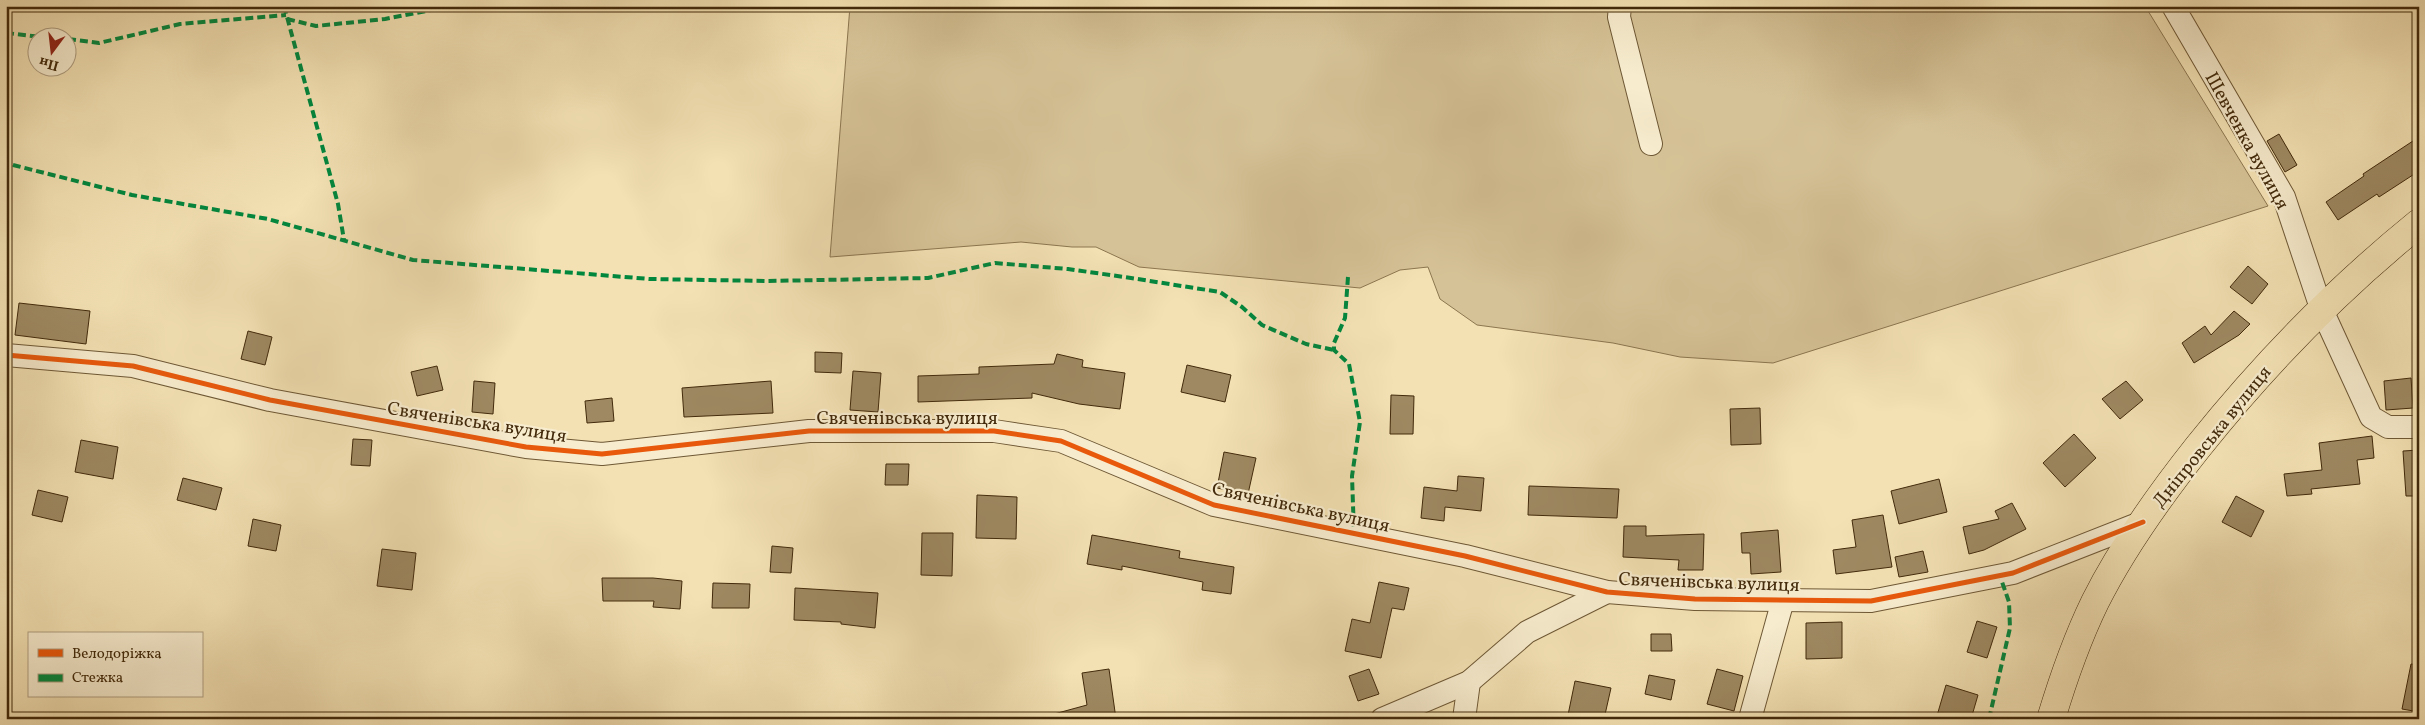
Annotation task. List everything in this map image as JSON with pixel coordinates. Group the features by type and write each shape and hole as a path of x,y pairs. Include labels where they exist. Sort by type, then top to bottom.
{"highway":[{"name":"Дніпровська вулиця","path":"2058,717 2069,663 2095,602 2143,522 2224,415 2321,308 2371,262 2419,224"}],"street":[{"path":"1620,6 1619,17 1651,144"},
{"name":"Шевченка вулиця","path":"2173,6 2284,197 2321,308 2371,417 2388,428 2419,427"},
{"name":"Свяченівська вулиця","path":"6,355 133,366 300,406 526,448 602,454 809,431 994,431 1061,441 1214,505 1465,556 1607,592 1695,599 1871,601 2013,573 2143,522"},
{"path":"1382,719 1469,682 1527,632 1607,592"},
{"path":"1750,719 1783,600"},
{"path":"1464,719 1469,682"}],"shaded area":[{"path":"850,6 2145,6 2268,206 1773,363 1680,357 1613,343 1477,325 1440,299 1428,267 1400,270 1360,288 1139,267 1096,247 1072,247 1021,242 830,257"}],"building":[{"path":"2279,134 2297,165 2285,172 2267,141"},
{"path":"2419,137 2419,171 2379,197 2377,194 2338,220 2326,202 2364,176 2363,174"},
{"path":"2248,266 2268,284 2252,304 2230,287"},
{"path":"19,303 90,311 86,344 15,335"},
{"path":"2234,311 2250,324 2239,335 2194,363 2182,343 2205,326 2211,335"},
{"path":"248,331 272,337 265,365 241,359"},
{"path":"815,352 842,353 841,373 815,372"},
{"path":"1057,354 1083,360 1082,367 1125,373 1120,409 1079,404 1032,393 1032,398 918,402 918,376 979,374 979,367 1054,364"},
{"path":"1187,365 1231,375 1225,402 1181,392"},
{"path":"437,366 443,390 417,396 411,372"},
{"path":"853,371 881,373 878,412 850,410"},
{"path":"2411,378 2413,408 2386,410 2384,381"},
{"path":"474,381 495,383 493,414 472,412"},
{"path":"771,381 773,413 684,417 682,388"},
{"path":"2126,381 2143,400 2120,419 2102,399"},
{"path":"1391,395 1414,396 1413,434 1390,434"},
{"path":"612,398 614,421 587,423 585,401"},
{"path":"1760,408 1761,444 1731,445 1730,409"},
{"path":"2074,434 2096,458 2065,487 2043,463"},
{"path":"2372,436 2374,458 2357,460 2360,484 2311,489 2312,494 2287,496 2284,474 2322,470 2319,443"},
{"path":"353,439 372,440 370,466 351,465"},
{"path":"81,440 118,447 113,479 75,472"},
{"path":"2419,450 2419,496 2406,496 2403,451"},
{"path":"1224,452 1256,458 1248,494 1217,488"},
{"path":"886,464 909,464 908,485 885,485"},
{"path":"1458,476 1484,478 1481,511 1445,507 1444,521 1421,518 1424,487 1457,491"},
{"path":"183,478 222,488 216,510 177,500"},
{"path":"1939,479 1947,512 1899,524 1891,491"},
{"path":"1529,486 1619,489 1617,518 1528,515"},
{"path":"38,490 68,497 62,522 32,515"},
{"path":"977,495 1017,497 1016,539 976,538"},
{"path":"2236,496 2264,511 2251,537 2222,522"},
{"path":"2012,503 2026,529 1984,550 1969,554 1963,527 1999,519 1995,511"},
{"path":"1883,515 1892,567 1836,574 1833,550 1856,547 1852,520"},
{"path":"253,519 281,525 276,551 248,546"},
{"path":"1624,526 1646,526 1646,536 1704,534 1703,570 1678,570 1679,560 1623,557"},
{"path":"1778,530 1781,572 1751,574 1750,553 1742,553 1741,533"},
{"path":"922,533 953,533 952,576 921,575"},
{"path":"1092,535 1180,551 1179,558 1234,567 1231,594 1202,590 1203,582 1122,566 1122,570 1087,564"},
{"path":"772,546 793,548 791,573 770,572"},
{"path":"382,549 416,553 412,590 377,586"},
{"path":"1923,551 1928,572 1899,577 1895,557"},
{"path":"602,578 653,578 682,581 680,609 653,607 654,601 603,601"},
{"path":"1379,582 1409,588 1404,610 1392,608 1381,658 1345,651 1352,619 1370,623"},
{"path":"713,583 750,584 749,608 712,608"},
{"path":"795,588 878,593 875,628 841,624 841,622 794,620"},
{"path":"1977,621 1997,627 1987,658 1967,652"},
{"path":"1842,622 1842,658 1806,659 1806,623"},
{"path":"1651,634 1671,634 1672,651 1651,651"},
{"path":"2411,664 2419,665 2419,712 2402,709"},
{"path":"1109,669 1116,719 1054,719 1054,714 1087,705 1082,673"},
{"path":"1369,669 1379,694 1358,701 1349,676"},
{"path":"1717,669 1743,676 1734,711 1707,704"},
{"path":"1649,675 1675,680 1671,700 1645,694"},
{"path":"1575,681 1611,688 1604,719 1584,719 1568,715"},
{"path":"1946,685 1978,695 1971,719 1936,719"}],"marked path":[{"path":"284,6 338,204 344,240"},
{"path":"287,19 316,26 385,19 431,10 436,6"},
{"path":"78,40 99,43 180,24 286,15"},
{"path":"6,33 28,35"},
{"path":"6,155 13,165 132,195 268,219 413,260 650,279 768,281 928,278 995,263 1068,269 1220,292 1242,307 1262,325 1306,344 1334,350"},
{"path":"1348,277 1345,318 1334,343 1334,350 1349,364 1360,422 1352,476 1354,534"},
{"path":"1989,719 2010,628 2009,602 2000,576"}],"cycle path":[{"path":"6,355 133,366 270,400 526,447 602,454 809,431 994,431 1061,441 1214,505 1465,556 1607,592 1695,599 1871,601 2013,573 2143,522"}]}
